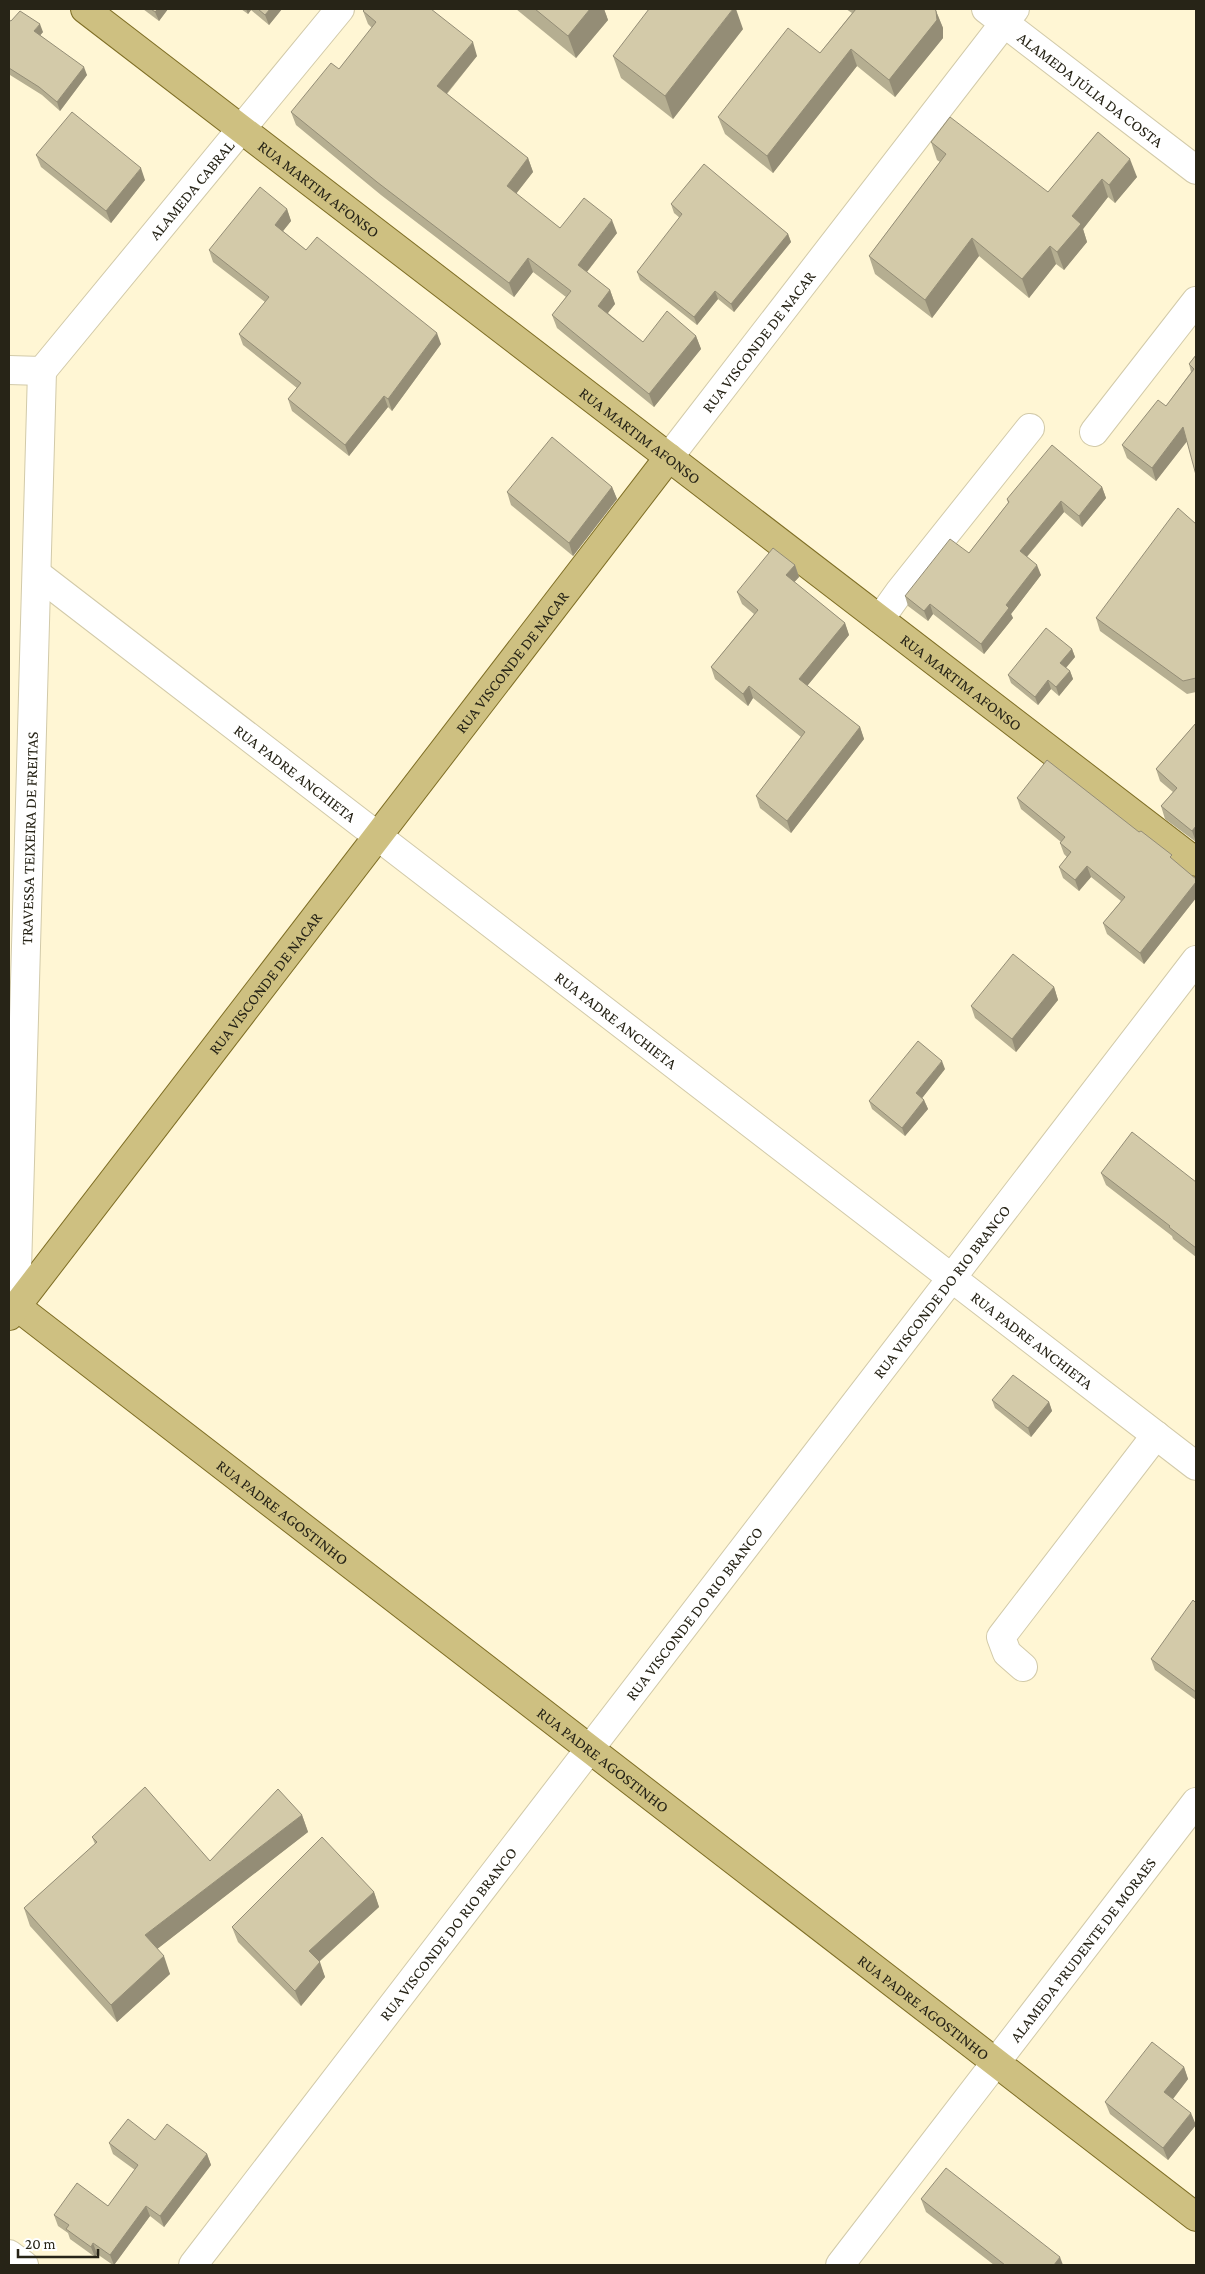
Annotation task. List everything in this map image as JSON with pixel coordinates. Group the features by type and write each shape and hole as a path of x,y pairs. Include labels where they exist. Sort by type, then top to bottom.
{"main road":[{"name":"RUA MARTIM AFONSO","path":"85,9 1196,862"},
{"name":"RUA VISCONDE DE NACAR","path":"11,1310 670,457"},
{"name":"RUA PADRE AGOSTINHO","path":"11,1310 590,1749 1196,2217"}],"street":[{"name":"ALAMEDA CABRAL","path":"42,371 340,9"},
{"name":"ALAMEDA JÚLIA DA COSTA","path":"1002,13 1196,170"},
{"name":"RUA VISCONDE DE NACAR","path":"670,457 1002,13"},
{"path":"1094,432 1196,301"},
{"path":"9,370 42,371"},
{"name":"TRAVESSA TEIXEIRA DE FREITAS","path":"11,1310 42,371"},
{"path":"880,619 900,591 1030,428"},
{"name":"RUA PADRE ANCHIETA","path":"36,574 1196,1466"},
{"name":"RUA VISCONDE DO RIO BRANCO","path":"193,2265 1196,960"},
{"path":"1023,1667 1007,1653 1001,1637 1156,1435"},
{"name":"ALAMEDA PRUDENTE DE MORAES","path":"840,2265 1196,1802"},
{"path":"9,2254 24,2265"}],"building":[{"path":"258,9 270,9 265,15"},
{"path":"365,9 431,9 473,42 437,86 528,158 507,186 560,228 584,198 612,220 578,265 610,290 598,306 643,342 667,311 696,336 649,394 552,315 571,291 528,258 509,283 377,182 291,112 331,63 339,69 376,22 363,11"},
{"path":"535,9 590,9 568,36"},
{"path":"649,9 733,9 665,96 613,56"},
{"path":"856,9 935,9 937,20 889,80 851,49 767,156 718,117 788,28 820,53"},
{"path":"20,11 40,24 34,31 84,67 57,102 39,87 9,68 9,20 11,21"},
{"path":"72,112 141,168 106,211 36,155"},
{"path":"950,117 1048,192 1098,132 1130,159 1109,185 1102,179 1072,216 1081,224 1057,252 1050,246 1022,279 972,238 925,300 869,256 946,154 931,142"},
{"path":"704,164 788,234 731,304 715,291 694,317 637,272 682,214 671,204"},
{"path":"260,187 287,209 275,225 306,250 317,237 437,333 388,399 384,396 345,445 288,399 301,383 239,334 269,297 209,250"},
{"path":"1196,355 1196,475 1183,427 1152,468 1122,445 1158,400 1166,406 1194,369 1189,364"},
{"path":"552,437 612,487 569,543 507,492"},
{"path":"1052,445 1102,487 1079,516 1061,501 1020,551 1037,565 1006,605 1009,608 981,644 930,604 924,611 905,596 950,539 969,553 1009,502 1007,499"},
{"path":"1178,508 1196,524 1196,678 1183,681 1096,618"},
{"path":"773,548 795,565 786,575 845,623 799,679 860,727 787,821 756,796 805,732 749,686 743,694 711,667 758,610 737,592"},
{"path":"1046,628 1072,649 1060,663 1070,671 1056,687 1048,680 1035,697 1008,675"},
{"path":"1196,723 1196,826 1192,831 1161,806 1177,788 1156,769"},
{"path":"1047,760 1139,832 1141,831 1172,855 1170,857 1196,879 1196,882 1140,953 1103,923 1125,897 1087,866 1075,880 1059,867 1071,852 1060,843 1065,837 1017,798"},
{"path":"1013,954 1054,987 1012,1039 971,1006"},
{"path":"918,1041 942,1061 916,1093 924,1100 902,1128 869,1101"},
{"path":"1132,1132 1196,1182 1196,1248 1101,1173"},
{"path":"1013,1375 1049,1402 1028,1428 992,1400"},
{"path":"1193,1600 1196,1603 1196,1692 1151,1659"},
{"path":"145,1787 210,1861 278,1789 302,1815 145,1935 164,1956 111,2005 24,1908 97,1842 92,1837"},
{"path":"322,1837 374,1892 309,1951 320,1962 295,1991 232,1927"},
{"path":"1152,2042 1184,2067 1164,2092 1191,2113 1163,2148 1105,2102"},
{"path":"128,2119 155,2140 167,2124 207,2154 160,2216 146,2206 110,2255 93,2243 91,2247 66,2229 69,2225 54,2215 77,2183 108,2206 138,2165 109,2143"},
{"path":"946,2168 1060,2257 1054,2265 1005,2265 921,2199"}]}
